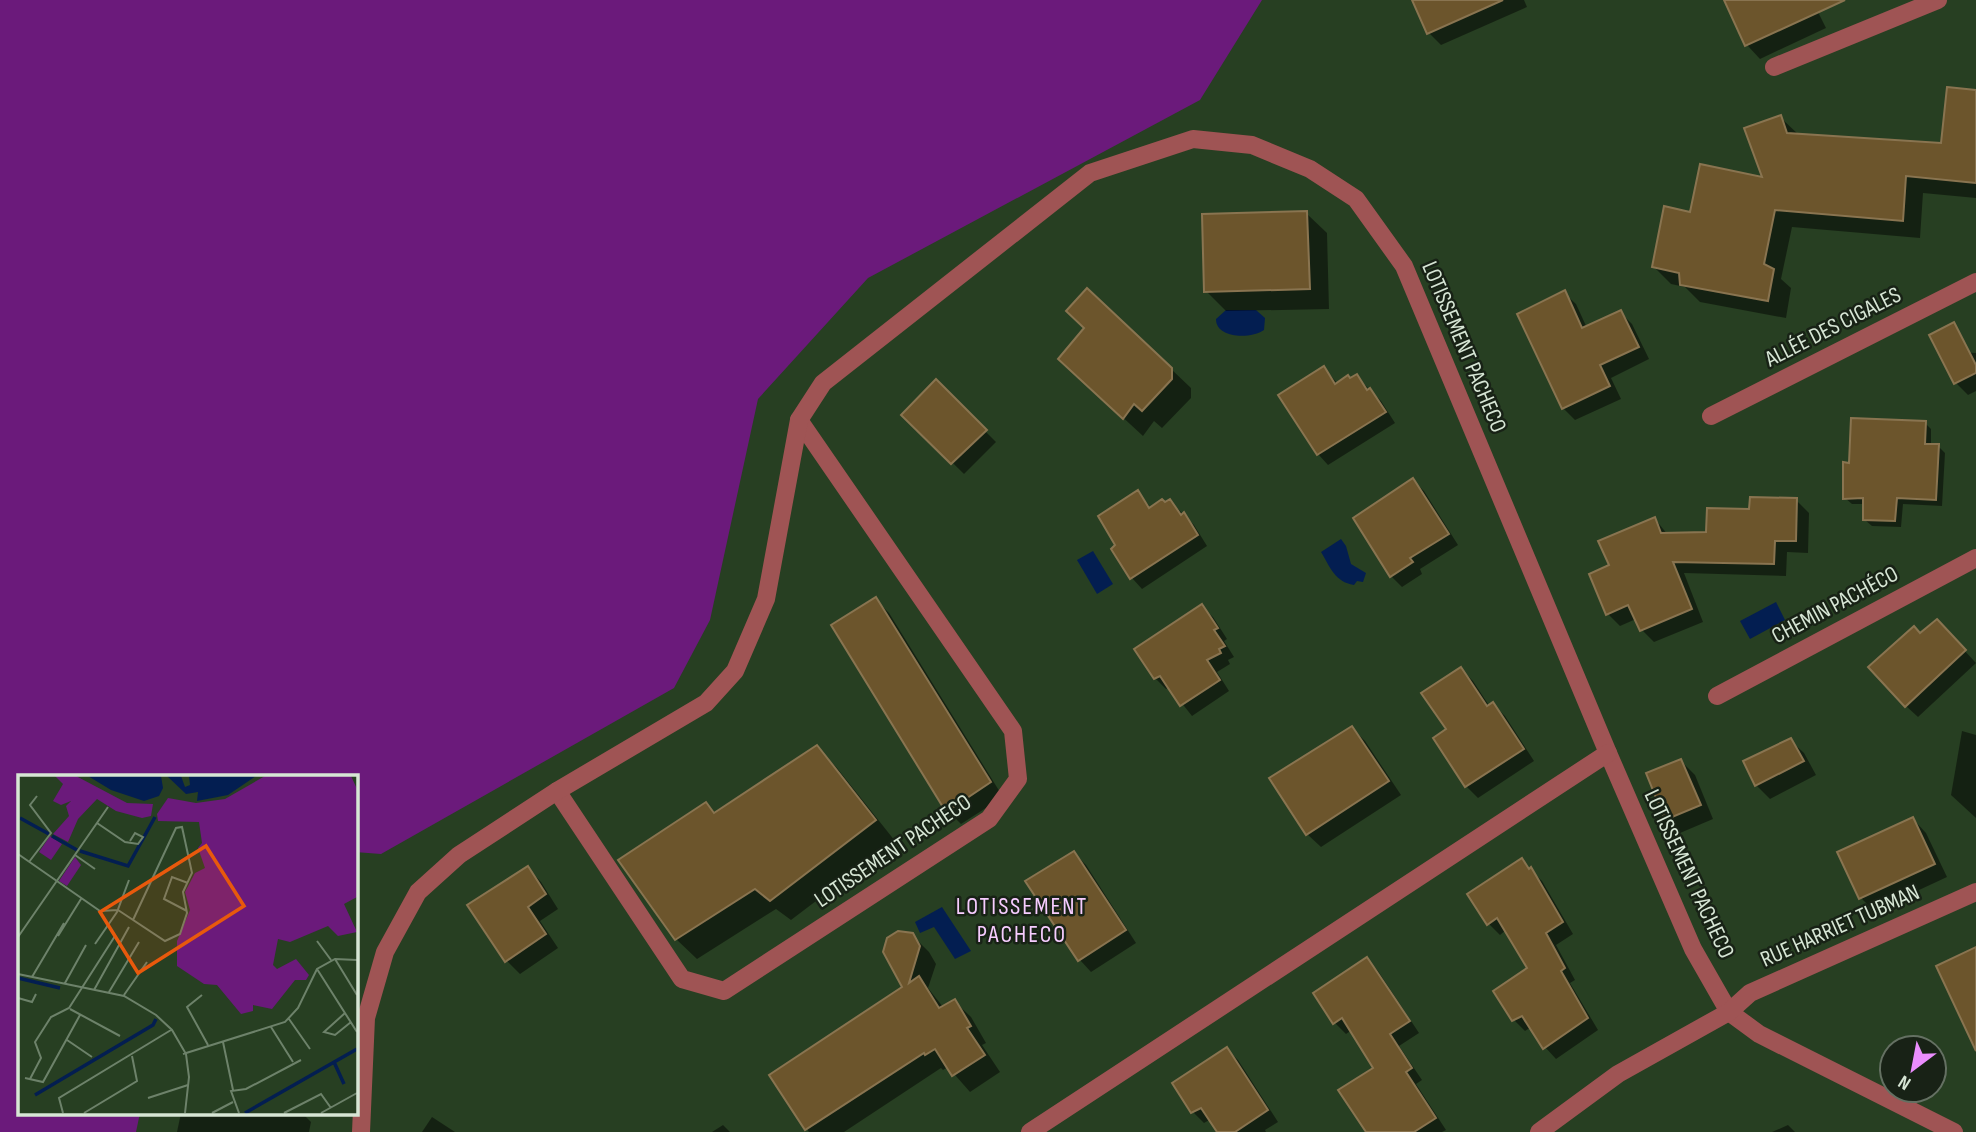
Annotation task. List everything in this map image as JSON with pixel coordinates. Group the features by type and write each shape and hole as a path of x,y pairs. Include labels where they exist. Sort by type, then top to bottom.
{"street":[{"path":"1774,67 1938,0"},
{"name":"LOTISSEMENT PACHECO","path":"361,1132 366,1018 385,952 418,892 459,855 557,792 706,703 735,671 766,599 799,420 823,383 1090,173 1193,139 1252,145 1310,169 1356,199 1404,266 1693,950 1729,1012"},
{"name":"ALLÉE DES CIGALES","path":"1712,416 1976,282"},
{"name":"LOTISSEMENT PACHECO","path":"557,792 682,979 724,991 989,819 1018,779 1013,731 799,420"},
{"name":"CHEMIN PACHÉCO","path":"1717,696 1976,558"},
{"path":"1030,1132 1608,753"},
{"name":"RUE HARRIET TUBMAN","path":"1539,1132 1618,1074 1729,1012 1750,993 1976,892"},
{"path":"1729,1012 1759,1034 1954,1132"}],"shaded area":[{"path":"0,0 1262,0 1200,100 868,278 758,399 710,620 674,688 381,854 357,852 357,775 18,775 18,1114 140,1114 136,1132 0,1132"}],"water":[{"path":"1226,310 1256,310 1265,318 1264,330 1243,336 1228,334 1218,326 1216,319"},
{"path":"1341,539 1351,564 1366,573 1363,582 1357,581 1354,585 1342,581 1321,552"},
{"path":"1093,551 1113,584 1097,594 1077,560"},
{"path":"1776,602 1785,620 1750,639 1740,621"},
{"path":"942,907 971,951 955,959 934,927 920,933 915,922"}],"building":[{"path":"1412,0 1503,0 1427,34"},
{"path":"1724,0 1845,0 1745,46"},
{"path":"1947,87 1976,90 1976,183 1906,176 1903,221 1775,210 1764,264 1774,269 1768,301 1680,285 1679,273 1652,267 1664,206 1690,212 1700,164 1762,177 1744,128 1781,115 1787,133 1941,143"},
{"path":"1307,211 1310,289 1204,292 1202,214"},
{"path":"1087,288 1172,368 1172,379 1142,411 1134,404 1123,419 1058,359 1084,328 1066,311"},
{"path":"1565,290 1582,328 1621,310 1639,347 1600,365 1610,386 1562,409 1517,314"},
{"path":"1954,322 1976,365 1976,373 1954,384 1929,335"},
{"path":"1324,366 1335,384 1348,375 1350,378 1357,374 1386,412 1317,455 1278,395"},
{"path":"936,379 987,430 951,464 901,415"},
{"path":"1851,418 1926,421 1925,444 1939,444 1936,500 1897,498 1895,521 1863,520 1863,498 1843,499 1843,462 1849,463"},
{"path":"1413,478 1449,534 1410,558 1413,562 1390,577 1353,518"},
{"path":"1138,490 1149,508 1162,499 1165,502 1170,499 1181,515 1184,512 1198,535 1130,579 1111,549 1115,545 1098,516"},
{"path":"1750,497 1797,498 1796,541 1775,541 1774,564 1673,562 1692,609 1640,631 1628,605 1606,615 1589,574 1609,565 1598,541 1655,517 1661,533 1706,532 1707,508 1749,509"},
{"path":"876,597 991,782 946,812 831,625"},
{"path":"1202,604 1218,628 1214,630 1225,646 1219,649 1221,653 1207,660 1220,680 1180,706 1160,676 1154,679 1134,649"},
{"path":"1937,619 1966,650 1905,707 1868,667 1914,626 1920,633"},
{"path":"1461,667 1487,706 1493,702 1524,749 1465,787 1433,738 1446,729 1421,693"},
{"path":"1352,726 1389,781 1306,835 1269,778"},
{"path":"1791,738 1804,761 1755,786 1743,761"},
{"path":"817,745 876,820 770,901 755,889 675,940 618,860 706,802 714,813"},
{"path":"1681,759 1701,805 1665,820 1646,773"},
{"path":"1913,817 1935,864 1859,899 1837,852"},
{"path":"1074,851 1126,930 1078,961 1025,881"},
{"path":"1522,858 1529,869 1531,867 1563,922 1546,933 1565,968 1561,971 1588,1018 1543,1049 1522,1016 1512,1021 1493,991 1527,968 1497,918 1487,925 1467,894"},
{"path":"528,866 546,894 528,907 546,934 505,962 467,905"},
{"path":"898,931 913,933 920,946 909,983 919,976 939,1008 955,999 971,1026 967,1028 985,1055 952,1076 935,1049 925,1055 924,1053 805,1130 769,1075 902,987 883,952 887,938"},
{"path":"1976,947 1976,1051 1936,966"},
{"path":"1367,957 1410,1021 1390,1034 1412,1068 1406,1072 1436,1118 1414,1132 1366,1132 1338,1090 1373,1068 1342,1018 1333,1024 1313,993"},
{"path":"1227,1047 1268,1110 1235,1132 1217,1132 1201,1108 1191,1113 1172,1083"}],"district":[{"name":"LOTISSEMENT PACHECO","path":"1022,920"}]}
